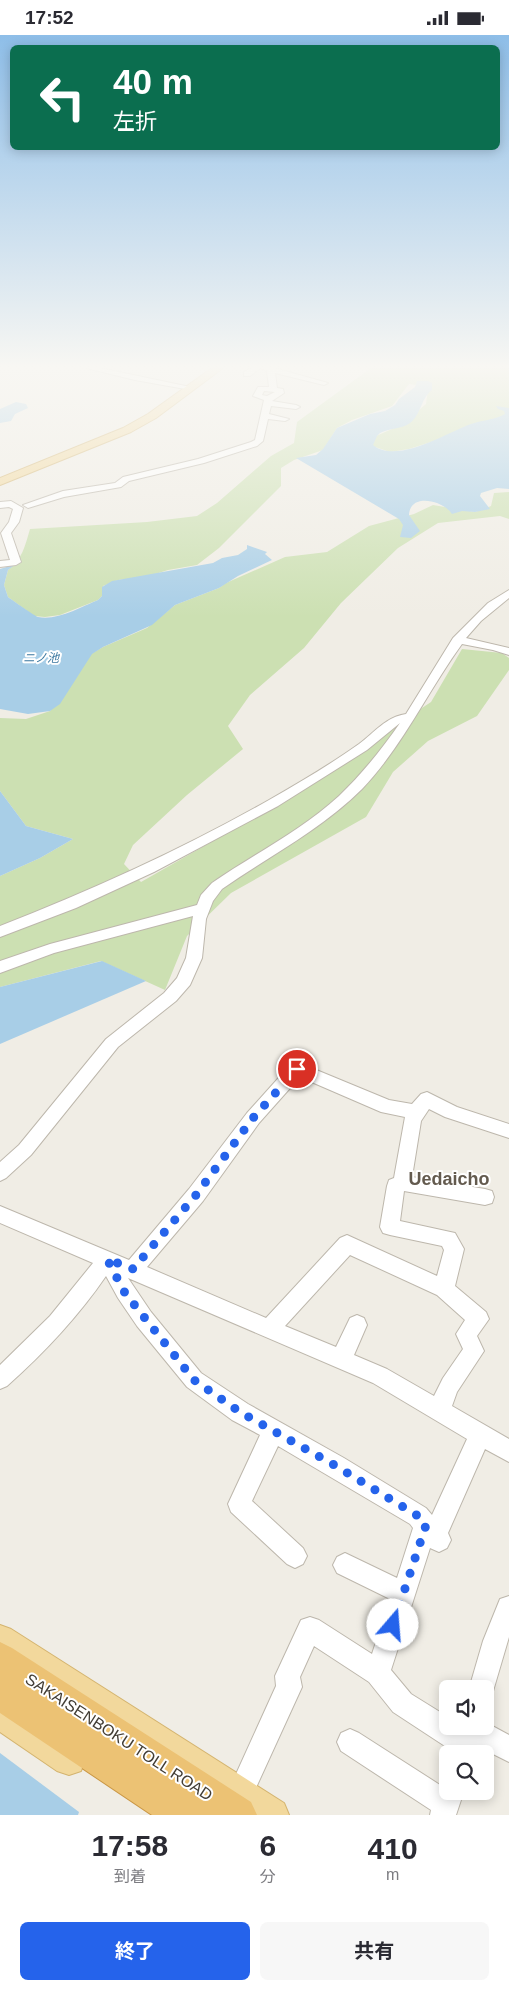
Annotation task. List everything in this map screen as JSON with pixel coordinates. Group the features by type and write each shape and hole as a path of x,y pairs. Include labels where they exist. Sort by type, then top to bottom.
{"highway":[{"name":"SAKAISENBOKU TOLL ROAD","path":"0,1660 239,1805"},
{"name":"SAKAISENBOKU TOLL ROAD","path":"0,1692 185,1815"}],"main road":[{"path":"0,482 76,451"},
{"path":"0,1640 239,1805 272,1815"},
{"path":"0,1713 153,1815"}],"street":[{"path":"28,505 63,494 118,485 126,479 201,461 232,451"},
{"path":"0,505 11,504 18,508 5,527 4,539 12,551 16,562 0,564"},
{"path":"0,552 12,551"},
{"path":"0,1173 25,1150 112,1043 170,997 184,981 194,958 199,919 206,899 216,887 332,810 358,785 411,717 457,640 494,602 509,593"},
{"path":"457,640 496,647 509,653"},
{"path":"0,932 71,904 149,869 273,803 363,747 397,719 411,717"},
{"path":"0,967 50,949 203,908"},
{"path":"133,1269 196,1195 253,1118 297,1069 387,1107 416,1112"},
{"path":"402,1183 412,1121 426,1099 451,1111 509,1131"},
{"path":"444,1289 454,1249 448,1239 390,1227 396,1186 402,1183 484,1197"},
{"path":"0,1214 133,1269 380,1376 509,1451"},
{"path":"269,1329 347,1244 444,1289 479,1319 466,1334 474,1351 450,1385 439,1410"},
{"path":"0,1379 49,1333 89,1286 107,1259"},
{"path":"107,1259 125,1293 194,1380 240,1412 418,1516 434,1534"},
{"path":"341,1360 357,1325"},
{"path":"274,1431 239,1504 295,1556"},
{"path":"378,1673 403,1593 434,1534 480,1434"},
{"path":"345,1565 403,1593"},
{"path":"484,1680 495,1641 509,1608"},
{"path":"239,1805 289,1687 287,1676 310,1629 378,1673 402,1703 468,1738 509,1749"},
{"path":"350,1742 447,1804"}],"green space":[{"path":"280,451 320,451 294,460 281,468 281,486 219,548 197,565 168,570 146,577 118,580 103,586 102,596 98,600 60,615 34,616 8,597 4,585 8,570 20,557 30,529 147,522 197,516 217,503 271,456"},
{"path":"509,492 509,519 500,516 438,523 398,548 341,603 304,648 250,695 228,726 243,749 187,795 133,845 124,864 141,882 276,805 431,702 462,649 502,653 509,658 509,670 477,716 428,741 393,772 366,817 231,893 187,936 165,990 101,961 0,987 0,876 40,858 73,839 26,826 0,791 0,718 26,719 50,711 91,654 147,628 175,605 219,588 226,583 285,557 327,552 369,526 414,514 433,505 475,512 491,506 494,493"}],"water":[{"path":"321,451 509,451 509,489 497,488 481,493 480,496 490,509 475,512 462,511 452,514 442,505 428,501 415,503 409,515 420,531 411,538 400,537 403,525 399,519 296,458 316,455"},
{"name":"ニノ池","path":"247,545 267,552 265,554 272,560 238,576 219,588 175,605 152,625 103,647 92,654 60,704 50,711 28,714 0,709 0,569 16,564 8,570 4,585 8,597 38,617 45,618 69,613 98,600 102,596 102,587 112,581 213,563 222,558 238,555 247,549"},
{"path":"0,791 26,826 73,839 40,858 0,876"},
{"path":"102,961 146,981 0,1044 0,987"},
{"path":"0,1753 79,1812 78,1815 0,1815"}],"district":[{"name":"Uedaicho","path":"449,1179"}],"route":[{"path":"297,1069 288,1076 262,1110 253,1118 196,1195 133,1269 107,1259 125,1293 194,1380 240,1412 336,1466 418,1516 426,1525 393,1625"}]}
